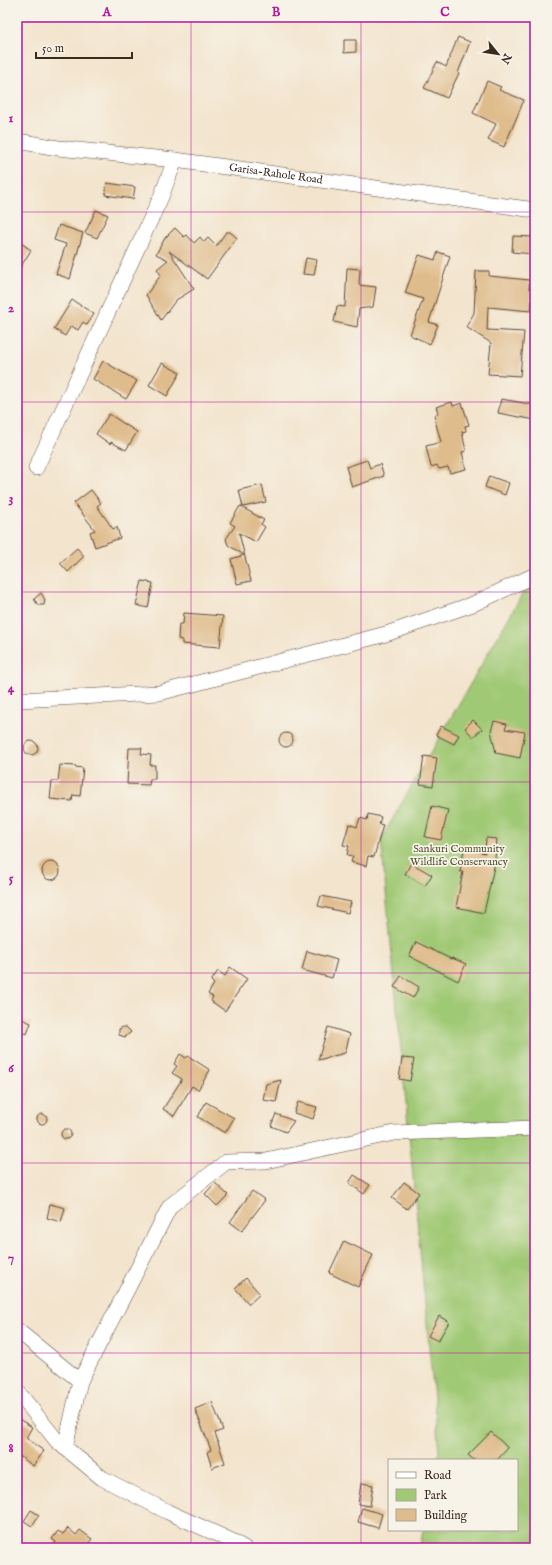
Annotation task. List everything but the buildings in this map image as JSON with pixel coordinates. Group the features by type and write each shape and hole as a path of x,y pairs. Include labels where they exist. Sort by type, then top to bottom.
{"street":[{"name":"Garisa-Rahole Road","path":"17,141 58,148 175,160 535,210"},
{"path":"36,468 130,266 161,197 175,160"},
{"path":"17,700 159,693 386,634 473,604 535,575"},
{"path":"66,1448 80,1381 170,1206 226,1162 266,1161 394,1133 535,1128"},
{"path":"17,1330 80,1381"},
{"path":"17,1391 57,1441 102,1478 168,1512 230,1540 244,1548"}],"green space":[{"name":"Sankuri Community Wildlife Conservancy","path":"535,572 535,1548 420,1548 423,1531 518,1531 518,1459 437,1459 439,1451 381,839"}]}
